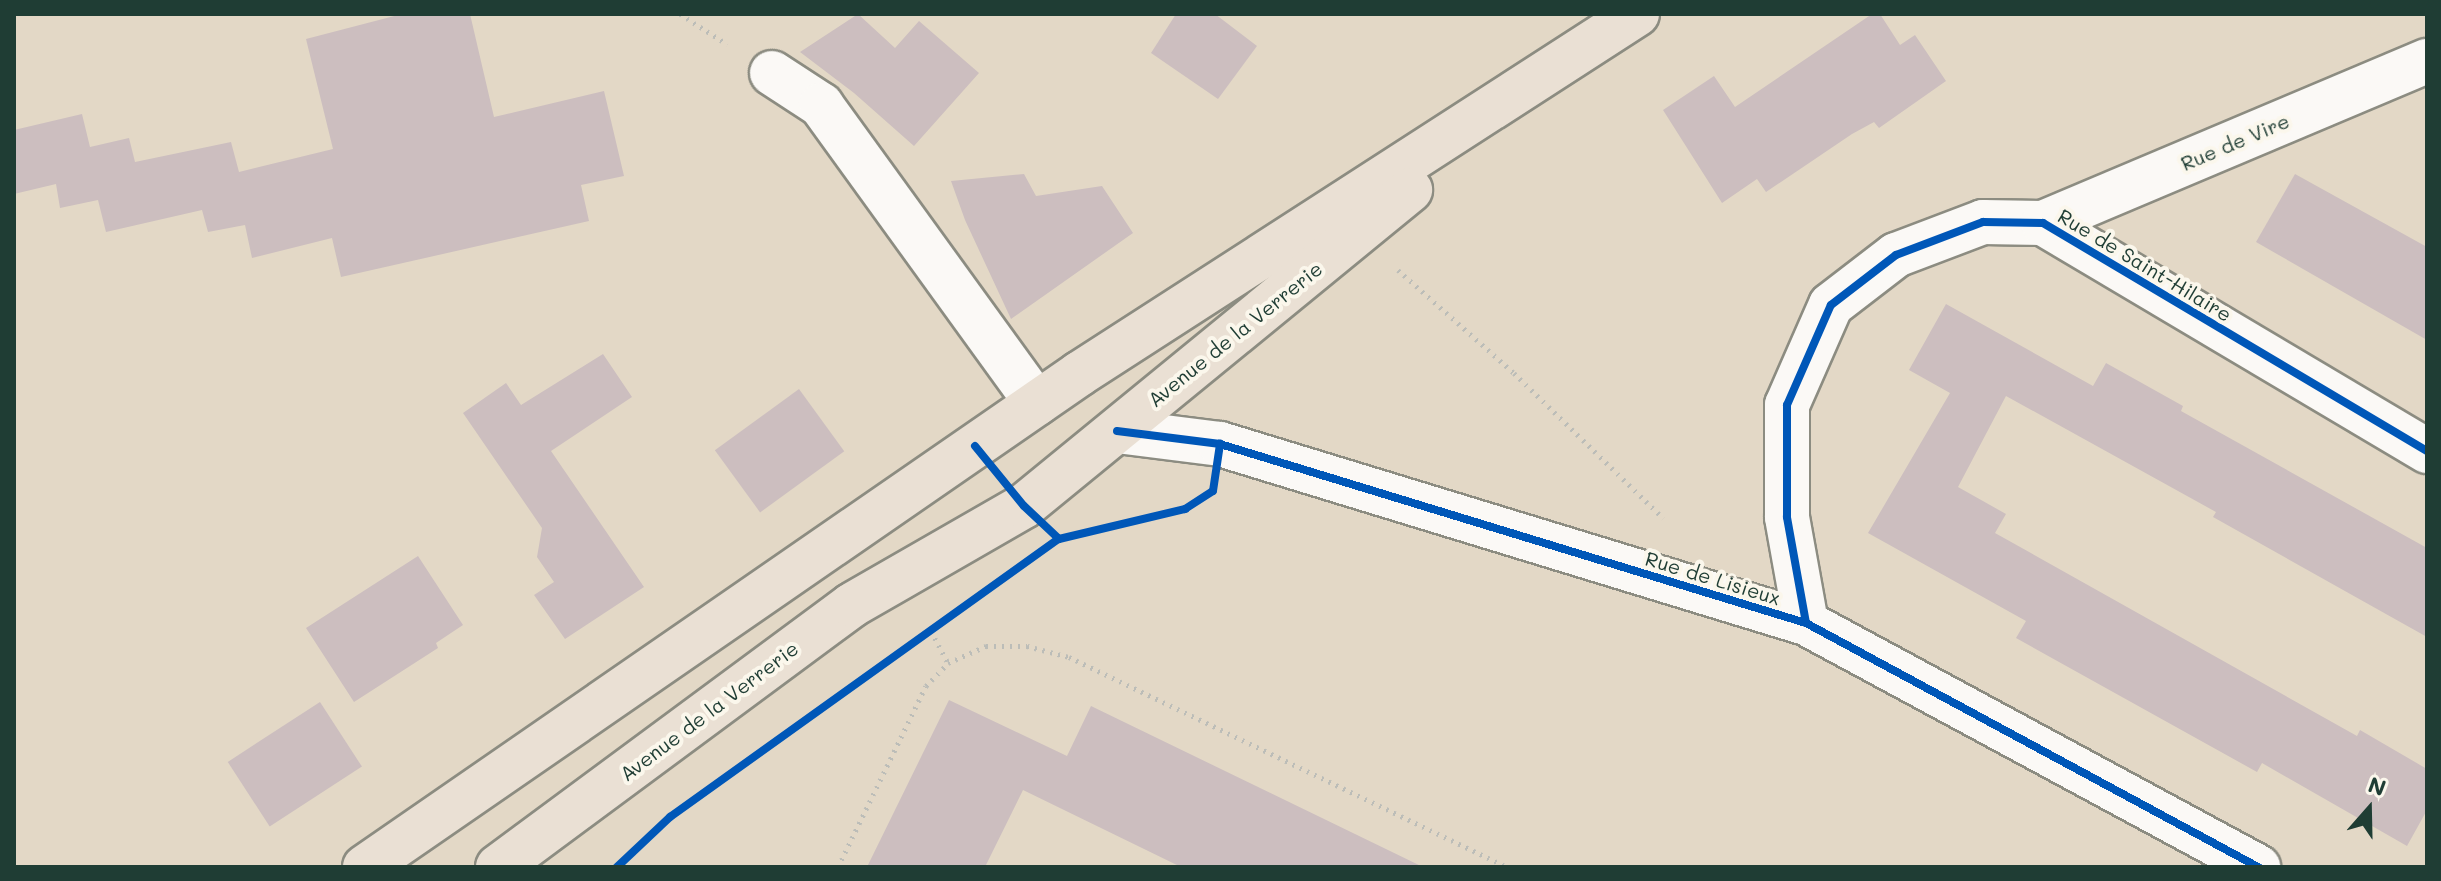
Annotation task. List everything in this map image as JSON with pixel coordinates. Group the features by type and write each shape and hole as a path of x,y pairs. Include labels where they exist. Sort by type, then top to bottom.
{"main road":[{"name":"Avenue de la Verrerie","path":"365,867 1037,403 1637,14"},
{"name":"Avenue de la Verrerie","path":"498,867 852,605 1024,506 1567,61"}],"street":[{"name":"Rue de Vire","path":"2043,223 2427,61"},
{"path":"772,73 821,105 1037,403"},
{"name":"Rue de Saint-Hilaire","path":"1806,623 1787,517 1787,405 1831,305 1896,255 1983,222 2043,223 2427,451"},
{"name":"Rue de Lisieux","path":"1117,431 1220,444 1806,623 2258,867"}],"path":[{"path":"1357,234 1514,373 1684,539 1720,595"},
{"path":"931,631 948,663"},
{"path":"838,867 926,686 948,663 986,646 1027,646 1069,657 1508,867"}],"building":[{"path":"402,14 470,14 494,117 604,91 624,176 581,185 589,221 341,277 332,238 252,258 245,225 208,232 202,210 106,232 98,200 60,208 56,184 14,194 14,130 82,114 90,147 129,138 135,162 231,142 239,172 333,149 306,39"},
{"path":"858,14 895,48 919,21 979,73 914,146 854,93 800,52"},
{"path":"1176,14 1215,14 1257,46 1218,99 1151,53"},
{"path":"1872,14 1880,14 1900,45 1915,35 1946,81 1879,128 1874,122 1852,134 1766,192 1757,179 1722,203 1663,110 1714,76 1735,107"},
{"path":"1024,174 1036,196 1102,186 1133,233 1011,319 965,220 951,181"},
{"path":"2295,174 2427,247 2427,340 2256,242"},
{"path":"1946,304 2093,386 2106,363 2183,406 2181,411 2427,548 2427,637 2213,517 2216,512 2006,396 1958,487 2006,514 1995,533 2357,736 2360,730 2427,769 2427,810 2407,846 2262,763 2257,772 2016,638 2026,621 1868,533 1950,393 1909,370"},
{"path":"603,354 632,397 551,451 644,587 565,639 534,595 554,582 537,557 542,528 463,413 506,383 521,405"},
{"path":"799,389 844,451 760,512 715,450"},
{"path":"418,556 463,625 436,643 438,648 354,702 306,628"},
{"path":"949,700 1067,756 1091,706 1423,867 1181,867 1023,790 985,867 867,867"},
{"path":"320,702 362,767 270,826 228,762"}],"cycle path":[{"path":"1806,623 1787,517 1787,405 1831,305 1896,255 1983,222 2043,223 2427,451"},
{"path":"1117,431 1220,444 1806,623 2258,867"},
{"path":"617,867 670,817 1059,539 1185,509 1213,491 1220,444"},
{"path":"975,446 1024,506 1059,539"}]}
